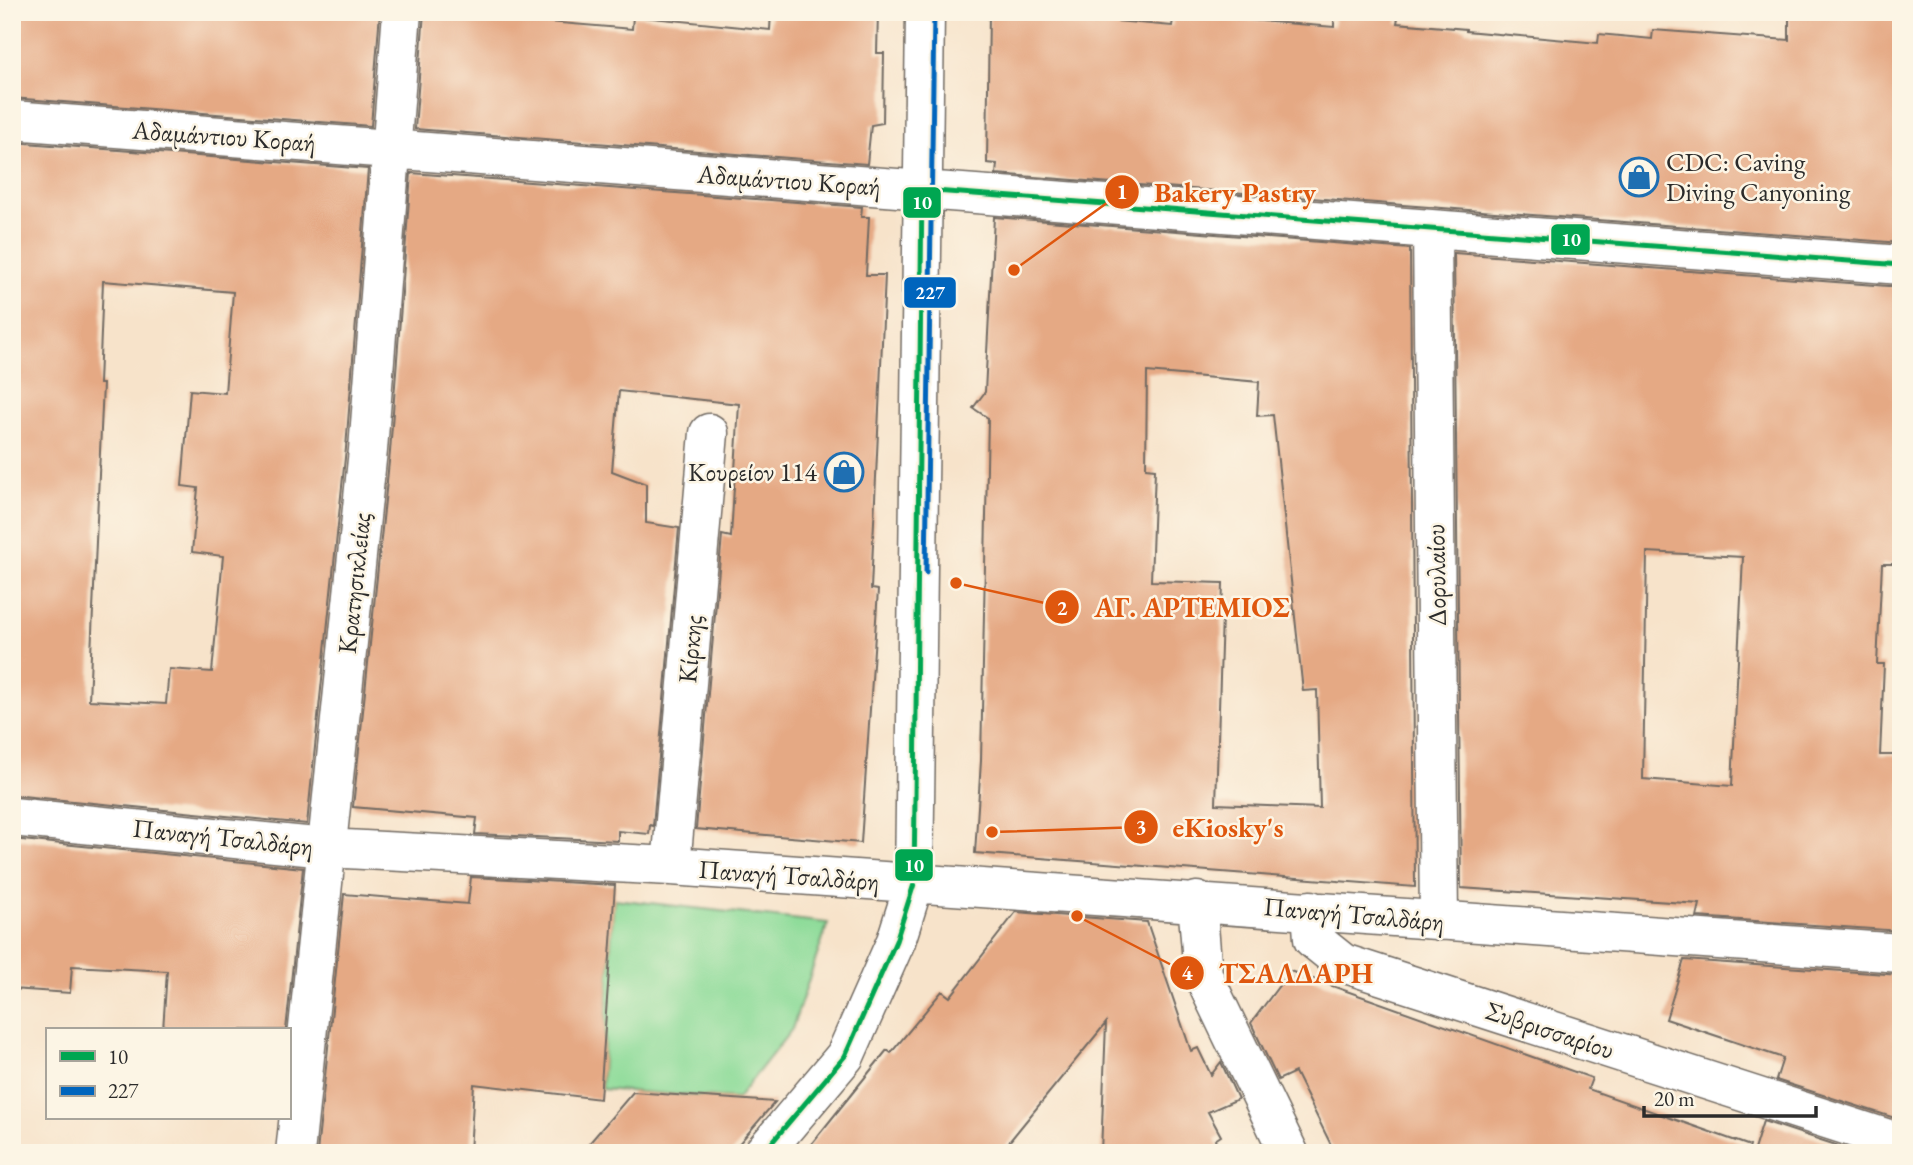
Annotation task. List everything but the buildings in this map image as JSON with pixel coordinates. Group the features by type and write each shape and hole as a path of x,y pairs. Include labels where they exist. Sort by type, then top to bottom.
{"street":[{"name":"Κρατησικλείας","path":"295,1153 369,450 402,12"},
{"path":"763,1153 845,1056 896,941 914,884 925,12"},
{"name":"Αδαμάντιου Κοραή","path":"12,120 1901,265"},
{"name":"Δορυλαίου","path":"1433,229 1439,921"},
{"name":"Κίρκης","path":"671,866 709,433"},
{"name":"Παναγή Τσαλδάρη","path":"12,817 326,848 671,866 1197,901 1439,921 1901,953"},
{"path":"1197,901 1203,975 1289,1153"},
{"name":"Συβρισσαρίου","path":"1311,910 1313,939 1343,963 1901,1143"}],"green space":[{"path":"614,899 828,923 792,1029 737,1099 601,1089"}],"transit line":[{"name":"227","path":"926,573 934,12"},
{"name":"10","path":"763,1153 845,1056 896,941 914,884 922,190 1901,265"}],"place":[{"name":"CDC: Caving Diving Canyoning","path":"1639,177"},
{"name":"Bakery Pastry","path":"1014,270"},
{"name":"Κουρείον 114","path":"844,472"},
{"name":"ΑΓ. ΑΡΤΕΜΙΟΣ","path":"956,583"},
{"name":"eKiosky's","path":"992,832"},
{"name":"ΤΣΑΛΔΑΡΗ","path":"1077,916"}]}
